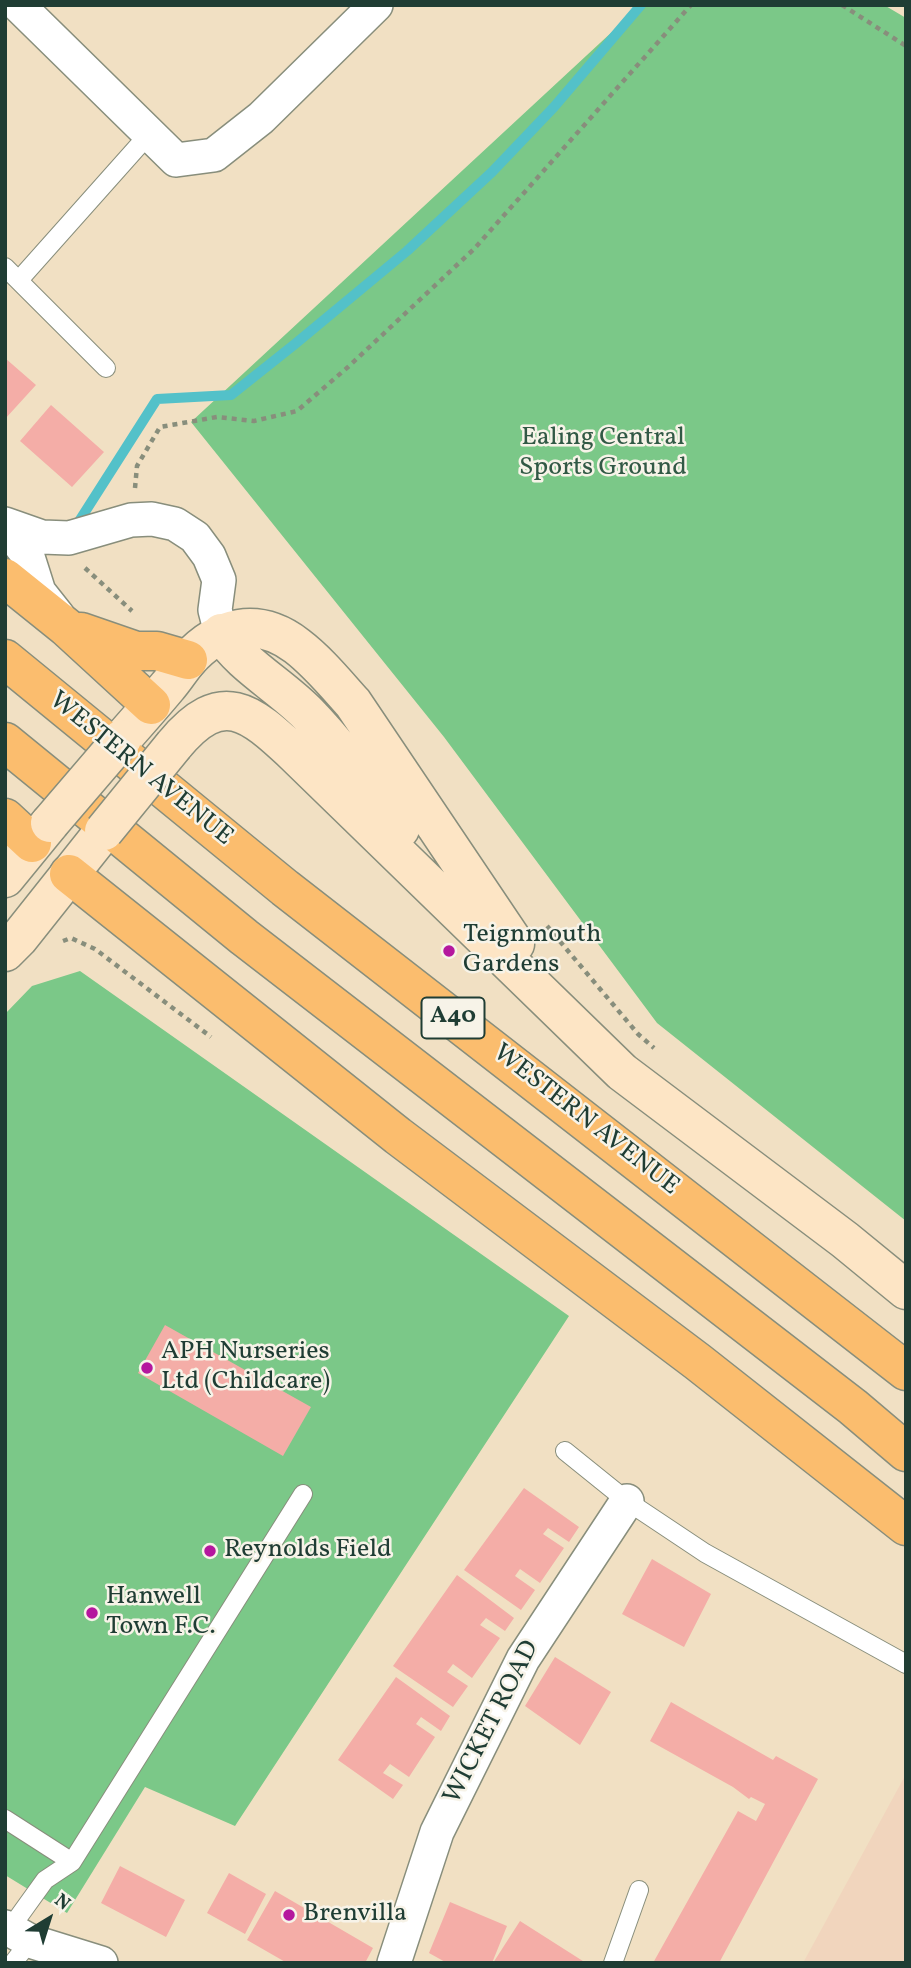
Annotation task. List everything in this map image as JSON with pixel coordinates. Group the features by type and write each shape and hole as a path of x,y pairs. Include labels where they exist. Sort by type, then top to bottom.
{"highway":[{"path":"5,578 66,627 146,712"},
{"path":"66,627 136,651 157,651 188,660"},
{"name":"WESTERN AVENUE","path":"5,659 285,888 906,1371"},
{"name":"A40","path":"5,742 244,937 853,1407 906,1452"},
{"path":"77,864 398,1136 698,1362 906,1527"}],"main road":[{"path":"5,878 29,828 146,712 188,660 221,633 236,628 257,628 272,632 295,644 324,669 353,703 562,1012"},
{"path":"221,633 230,647 306,712 332,741 465,918"},
{"path":"5,952 181,737 207,715 225,710 242,713 260,723 305,763 622,1072 845,1240 906,1290"},
{"path":"146,712 181,737"},
{"path":"29,828 77,864"}],"street":[{"path":"18,5 176,160 214,155 261,118 376,5"},
{"path":"5,525 42,537 69,538 131,520 152,519 175,524 195,537 209,556 219,580 215,610 221,633"},
{"path":"5,525 27,554 39,592 66,627"},
{"name":"WICKET ROAD","path":"394,1963 437,1832 523,1659 627,1501"},
{"path":"14,1940 101,1963"}],"lane":[{"path":"19,280 149,134"},
{"path":"5,267 106,368"},
{"path":"565,1451 627,1501 705,1553 906,1664"},
{"path":"14,1940 46,1880 72,1862 303,1494"},
{"path":"5,1819 72,1862"},
{"path":"613,1963 639,1890"}],"path":[{"path":"131,520 137,466 160,428 217,417 254,421 297,411 474,249 691,5"},
{"path":"842,5 906,46"},
{"path":"80,562 140,618"},
{"path":"545,924 638,1034 658,1052"},
{"path":"55,945 71,938 95,949 214,1038"}],"shaded area":[{"path":"906,1774 906,1963 803,1963"}],"green space":[{"name":"Ealing Central Sports Ground","path":"641,5 884,5 906,18 906,1221 657,1023 444,737 191,422"},
{"name":"Reynolds Field","path":"80,971 569,1316 235,1826 145,1787 67,1913 5,1875 5,1014 32,986"}],"building":[{"path":"5,358 36,385 5,419"},
{"path":"51,405 104,452 72,487 20,441"},
{"path":"165,1325 311,1407 283,1456 138,1373"},
{"path":"524,1488 579,1527 569,1542 548,1528 543,1534 564,1548 540,1583 520,1569 515,1576 535,1590 521,1610 464,1570"},
{"path":"652,1559 711,1594 684,1647 622,1614"},
{"path":"457,1575 514,1618 505,1631 486,1618 480,1625 500,1638 472,1678 453,1664 447,1672 468,1686 453,1707 393,1666"},
{"path":"555,1657 611,1692 580,1745 525,1706"},
{"path":"396,1677 450,1716 441,1731 421,1717 416,1724 435,1737 409,1777 390,1764 383,1773 403,1785 393,1799 338,1760"},
{"path":"671,1702 773,1760 776,1756 818,1779 719,1963 653,1963 738,1811 756,1821 765,1804 751,1797 749,1799 733,1787 650,1741"},
{"path":"120,1866 185,1900 166,1937 101,1903"},
{"path":"229,1873 266,1894 245,1934 207,1913"},
{"name":"Brenvilla","path":"275,1891 373,1948 365,1963 287,1963 247,1940"},
{"path":"450,1902 507,1926 492,1963 447,1963 429,1953"},
{"path":"520,1921 586,1963 493,1963"}],"waterway":[{"path":"76,526 157,399 231,395 295,344 407,251 492,172 554,107 641,5"}],"place":[{"name":"Teignmouth Gardens","path":"449,951"},
{"name":"APH Nurseries Ltd (Childcare)","path":"147,1368"},
{"name":"Reynolds Field","path":"210,1551"},
{"name":"Hanwell Town F.C.","path":"92,1613"},
{"name":"Brenvilla","path":"289,1915"}]}
